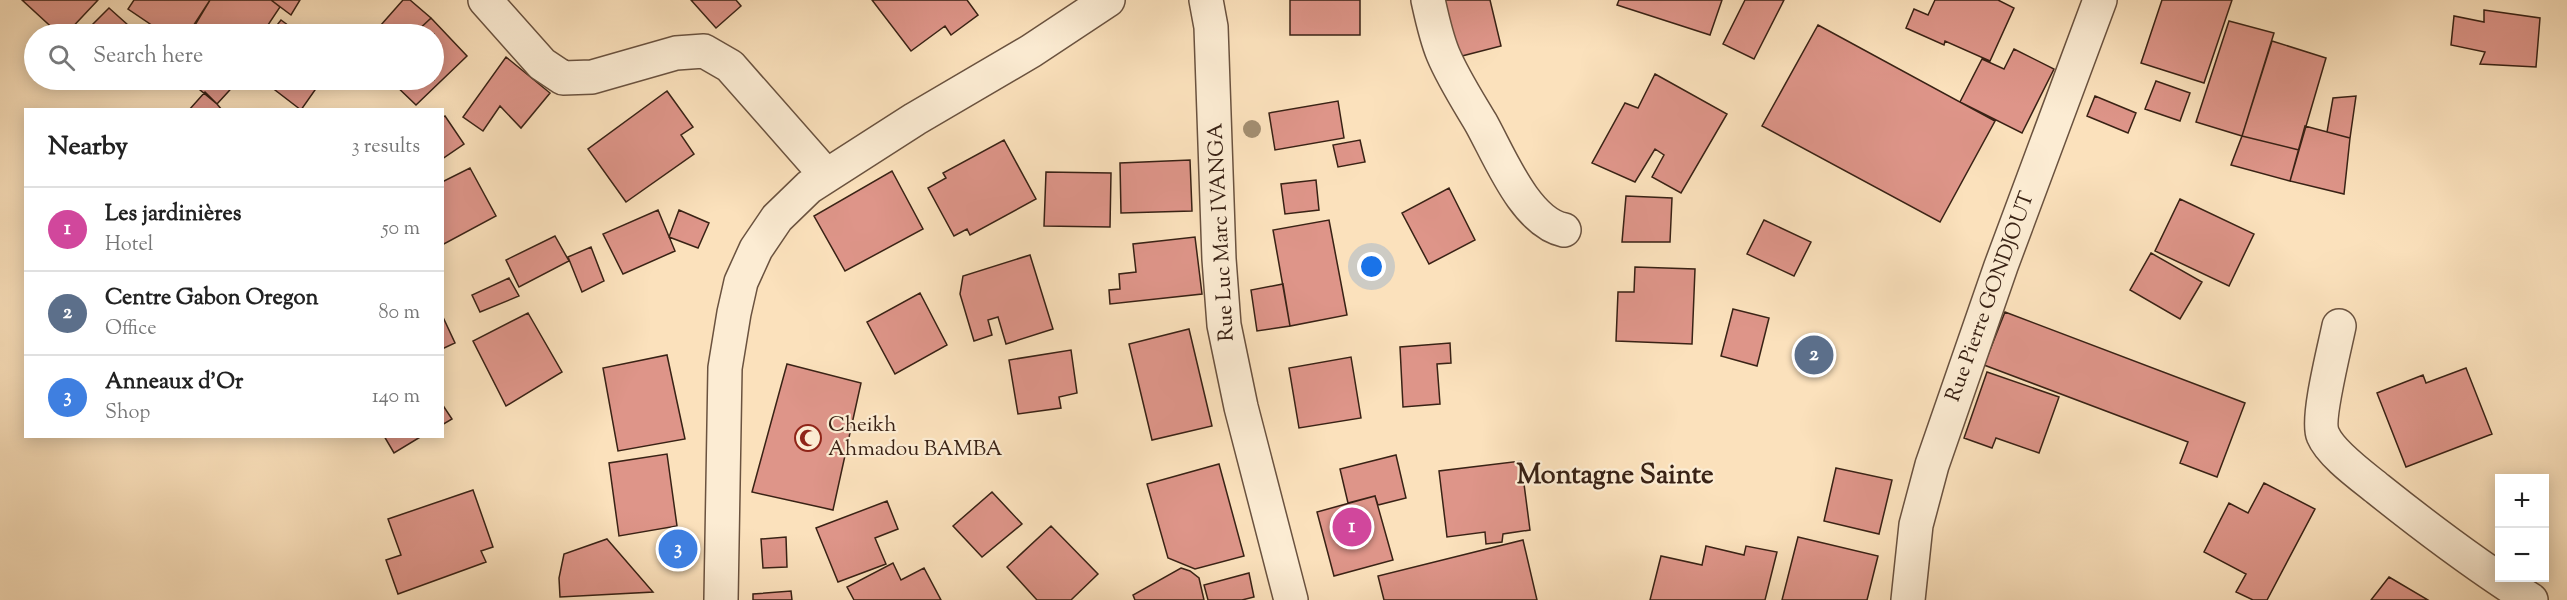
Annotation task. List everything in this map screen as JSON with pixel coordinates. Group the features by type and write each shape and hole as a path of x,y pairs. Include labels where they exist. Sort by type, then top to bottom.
{"street":[{"path":"485,0 542,64 562,78 592,77 676,53 704,51 730,66 826,175"},
{"path":"721,600 725,368 741,282 756,249 777,218 809,187 1031,51 1108,0"},
{"name":"Rue Luc Marc IVANGA","path":"1206,0 1211,27 1219,259 1224,325 1241,407 1291,600"},
{"path":"1428,0 1444,55 1484,129 1498,161 1529,205 1555,228 1564,230"},
{"name":"Rue Pierre GONDJOUT","path":"1908,600 1916,525 1945,423 2100,0"},
{"path":"2339,326 2323,413 2322,434 2334,451 2361,475 2456,551 2531,600"}],"building":[{"path":"22,0 98,0 75,24 48,24"},
{"path":"134,0 210,0 194,24 150,24 128,9"},
{"path":"210,0 271,0 280,7 269,24 196,24"},
{"path":"271,0 300,0 291,15"},
{"path":"403,0 410,0 431,18 425,24 382,24"},
{"path":"691,0 736,0 741,6 716,28"},
{"path":"872,0 967,0 978,15 951,35 945,26 911,51"},
{"path":"1290,0 1360,0 1360,35 1290,35"},
{"path":"1445,0 1490,0 1501,46 1458,57"},
{"path":"1619,0 1722,0 1710,35 1617,5"},
{"path":"1745,0 1784,0 1754,59 1723,44"},
{"path":"1935,0 1998,0 2014,8 1990,61 1945,41 1944,45 1906,28 1914,9 1928,15"},
{"path":"2162,0 2232,0 2204,83 2141,63"},
{"path":"109,8 127,24 93,24"},
{"path":"2484,10 2540,18 2536,67 2480,64 2485,52 2451,45 2454,16 2484,22"},
{"path":"431,18 437,24 425,24"},
{"path":"2229,21 2274,33 2242,136 2196,122"},
{"path":"1818,25 1995,121 1940,222 1762,126"},
{"path":"444,32 467,56 444,78"},
{"path":"2272,41 2326,58 2299,150 2242,136"},
{"path":"2014,49 2054,69 2022,133 1960,102 1982,59 2004,69"},
{"path":"506,57 550,93 521,128 500,106 483,131 463,117"},
{"path":"1655,74 1727,114 1681,193 1652,177 1664,155 1655,149 1635,182 1592,163 1625,103 1638,108"},
{"path":"2156,81 2190,93 2180,121 2145,109"},
{"path":"200,90 230,90 217,104"},
{"path":"275,90 315,90 302,108 298,108"},
{"path":"400,90 432,90 416,105"},
{"path":"667,91 693,127 681,135 694,154 626,202 588,149"},
{"path":"205,92 220,108 191,108"},
{"path":"2095,96 2136,113 2128,133 2087,116"},
{"path":"2356,96 2350,138 2327,132 2333,98"},
{"path":"1338,101 1344,138 1275,150 1269,113"},
{"path":"444,117 464,144 444,158"},
{"path":"2305,126 2350,138 2344,194 2290,181"},
{"path":"2242,136 2299,150 2290,181 2231,165"},
{"path":"1004,140 1036,199 970,235 967,229 954,236 928,188 946,178 943,173"},
{"path":"1360,140 1365,162 1338,167 1333,145"},
{"path":"1190,160 1192,211 1121,213 1120,163"},
{"path":"470,168 496,216 444,244 444,181"},
{"path":"892,171 923,229 845,271 814,216"},
{"path":"1046,172 1111,173 1110,227 1044,226"},
{"path":"1316,180 1319,210 1285,214 1281,184"},
{"path":"1449,188 1475,240 1429,264 1402,213"},
{"path":"1626,196 1672,198 1670,242 1622,242"},
{"path":"2180,199 2254,234 2229,286 2155,251"},
{"path":"658,210 675,251 623,274 603,234"},
{"path":"679,210 709,223 698,248 669,237"},
{"path":"1329,220 1347,315 1290,326 1273,230"},
{"path":"1764,220 1811,242 1794,276 1747,254"},
{"path":"555,236 569,261 519,287 506,260"},
{"path":"1195,237 1202,294 1110,304 1109,290 1120,289 1119,274 1136,272 1133,244"},
{"path":"591,247 604,281 582,292 568,257"},
{"path":"2151,253 2202,282 2180,319 2130,290"},
{"path":"1030,255 1053,329 1006,344 998,317 988,320 992,335 974,341 960,294 963,276"},
{"path":"1635,267 1695,269 1692,344 1616,341 1618,292 1634,292"},
{"path":"509,278 519,296 480,312 472,295"},
{"path":"1283,284 1290,326 1257,331 1251,290"},
{"path":"920,293 947,345 895,374 867,322"},
{"path":"1733,309 1769,318 1757,366 1721,356"},
{"path":"2005,312 2245,403 2217,477 2180,463 2188,442 1984,365"},
{"path":"528,313 562,372 506,406 473,341"},
{"path":"444,319 455,343 444,348"},
{"path":"1189,329 1212,426 1152,440 1129,344"},
{"path":"1450,343 1451,363 1437,364 1440,404 1403,407 1400,347"},
{"path":"1071,350 1077,393 1059,397 1061,408 1018,414 1009,360"},
{"path":"667,355 685,439 618,451 603,368"},
{"path":"1351,357 1361,418 1299,428 1289,368"},
{"name":"Cheikh Ahmadou BAMBA","path":"787,364 861,383 833,510 752,492"},
{"path":"2466,368 2492,434 2406,467 2377,393 2423,375 2426,383"},
{"path":"1987,372 2059,397 2039,453 1996,438 1992,448 1964,438"},
{"path":"444,407 452,419 444,424"},
{"path":"385,438 419,438 394,453"},
{"path":"667,454 677,526 619,536 609,463"},
{"path":"1396,455 1406,498 1378,505 1375,496 1348,503 1340,469"},
{"path":"1521,461 1530,530 1503,534 1502,542 1486,544 1485,532 1447,537 1439,471"},
{"path":"1219,464 1244,556 1195,569 1168,558 1147,484"},
{"path":"1836,468 1892,480 1879,534 1824,521"},
{"path":"2264,483 2315,509 2267,600 2253,600 2236,592 2246,574 2204,552 2229,503 2248,513"},
{"path":"473,490 493,547 481,551 486,562 398,594 386,560 401,555 388,519"},
{"path":"992,492 1022,524 982,557 953,526"},
{"path":"1375,496 1393,560 1334,576 1317,512"},
{"path":"887,501 898,529 875,538 886,564 838,582 816,528"},
{"path":"1051,526 1098,574 1071,600 1037,600 1007,567"},
{"path":"786,537 787,567 763,568 761,539"},
{"path":"1798,537 1878,556 1867,600 1782,600"},
{"path":"607,539 653,592 560,597 559,578 564,554"},
{"path":"1523,540 1537,600 1384,600 1378,576"},
{"path":"1706,546 1744,555 1746,546 1777,552 1765,600 1650,600 1661,556 1702,565"},
{"path":"893,563 901,580 924,568 941,600 854,600 847,587"},
{"path":"1181,568 1199,578 1204,600 1135,600 1133,595"},
{"path":"1249,573 1254,597 1242,600 1208,600 1204,585"},
{"path":"2389,577 2428,600 2371,600"},
{"path":"791,591 792,600 753,600 753,594"}],"place":[{"name":"Centre Gabon Oregon","path":"1814,355"},
{"name":"Cheikh Ahmadou BAMBA","path":"808,438"},
{"name":"Les jardinières","path":"1352,527"},
{"name":"Anneaux d'Or","path":"678,549"}],"district":[{"name":"Montagne Sainte","path":"1615,476"}]}
